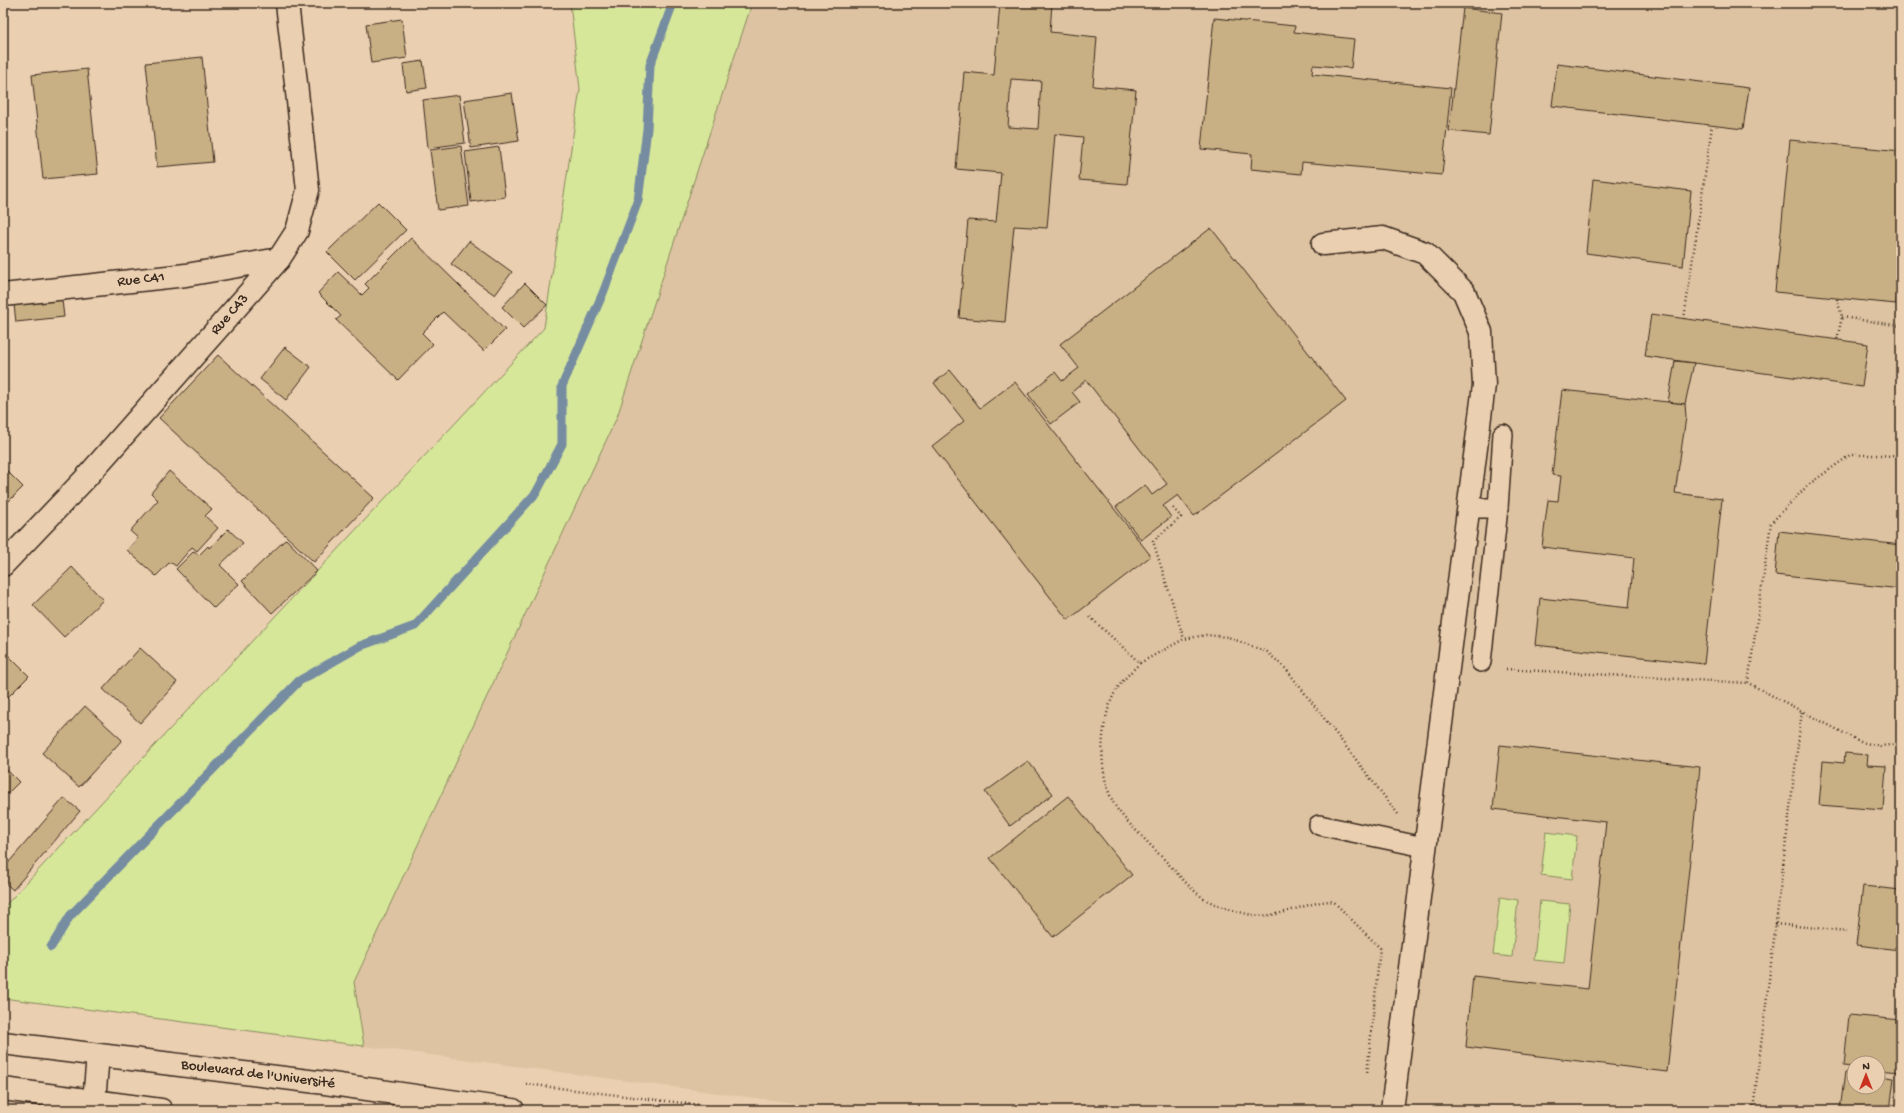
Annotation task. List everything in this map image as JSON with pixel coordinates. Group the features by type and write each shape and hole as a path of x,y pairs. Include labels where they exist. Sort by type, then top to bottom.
{"street":[{"name":"Rue C43","path":"3,564 84,480 278,259 297,231 308,190 287,3"},
{"path":"1323,244 1383,238 1425,253 1464,292 1481,332 1484,385 1392,1110"},
{"name":"Rue C41","path":"3,295 186,275 278,259"},
{"name":"Boulevard de l'Université","path":"3,1043 325,1083 513,1110"},
{"path":"94,1101 98,1055"},
{"path":"3,1089 161,1110"}],"lane":[{"path":"1481,662 1498,508 1503,434"},
{"path":"1468,508 1498,508"},
{"path":"1319,825 1425,842"}],"path":[{"path":"1684,319 1712,126"},
{"path":"1837,298 1842,317 1837,340"},
{"path":"1842,317 1901,326"},
{"path":"1748,683 1770,523 1808,485 1850,455 1881,455 1901,457"},
{"path":"1173,508 1181,517 1153,541 1184,639"},
{"path":"1090,617 1140,663"},
{"path":"1366,1079 1380,948 1335,903 1330,901 1276,915 1262,916 1249,915 1228,909 1202,897 1137,831 1118,810 1112,799 1105,782 1103,755 1107,716 1113,696 1120,684 1140,663 1184,639 1206,635 1228,637 1267,652 1286,669 1345,743 1394,810 1425,842"},
{"path":"1503,669 1748,683 1861,742 1880,746 1901,744"},
{"path":"1753,1110 1802,711"},
{"path":"1775,924 1847,931"}],"shaded area":[{"path":"752,3 1901,3 1901,1110 847,1110 364,1046 354,982 617,417"}],"green space":[{"path":"570,3 752,3 617,417 354,982 364,1046 3,998 3,908 544,328 580,89"},
{"path":"1546,832 1577,836 1572,879 1541,875"},
{"path":"1500,897 1518,900 1512,957 1493,955"},
{"path":"1540,901 1570,904 1564,963 1534,960"}],"building":[{"path":"1000,3 1052,3 1050,32 1097,37 1093,86 1136,90 1127,184 1079,180 1083,137 1055,134 1047,228 1014,226 1005,322 959,318 968,220 996,222 1001,173 956,169 964,72 994,75","holes":["1011,79 1041,81 1038,129 1008,127"]},
{"path":"1463,8 1502,13 1489,135 1449,131"},
{"path":"1214,18 1295,26 1294,32 1354,39 1351,68 1313,65 1312,74 1451,88 1442,175 1302,162 1301,174 1251,169 1252,154 1201,149"},
{"path":"402,19 407,58 371,63 366,24"},
{"path":"202,57 213,162 157,167 146,63"},
{"path":"423,61 427,88 406,91 403,64"},
{"path":"1557,64 1749,88 1743,129 1552,106"},
{"path":"87,69 98,174 43,179 32,75"},
{"path":"512,93 519,141 471,148 464,100"},
{"path":"459,95 465,143 428,148 423,100"},
{"path":"1790,140 1901,151 1901,259 1896,304 1775,292"},
{"path":"461,146 469,206 438,210 430,150"},
{"path":"499,147 505,197 471,202 465,152"},
{"path":"1593,179 1691,191 1683,266 1586,253"},
{"path":"378,202 406,230 355,280 327,252"},
{"path":"1211,228 1346,401 1194,516 1178,495 1163,506 1171,517 1141,540 1116,507 1145,485 1152,495 1167,484 1086,380 1072,392 1080,402 1051,424 1028,394 1055,372 1062,381 1079,368 1060,344"},
{"path":"411,238 505,330 484,351 443,312 422,333 433,344 398,380 336,320 341,316 318,293 338,272 362,295 369,288 365,284"},
{"path":"469,241 512,272 495,295 451,264"},
{"path":"525,283 547,305 523,328 502,307"},
{"path":"62,300 64,317 16,322 14,305"},
{"path":"1651,314 1868,344 1862,387 1645,356"},
{"path":"285,347 311,367 286,400 260,379"},
{"path":"218,355 374,498 314,562 159,418"},
{"path":"1675,361 1694,363 1685,404 1668,402"},
{"path":"950,370 980,408 1015,382 1151,556 1068,620 932,446 964,421 934,383"},
{"path":"1562,390 1685,404 1686,417 1675,493 1722,499 1704,664 1535,645 1540,598 1629,608 1634,558 1542,547 1548,500 1558,501 1561,476 1552,475"},
{"path":"3,467 23,487 7,503 3,499"},
{"path":"169,471 212,509 205,516 218,528 197,551 192,547 176,566 170,562 156,576 127,550 138,538 130,531 158,500 151,493"},
{"path":"228,529 243,543 220,565 239,584 214,608 176,569 194,551 199,555 208,546 209,548"},
{"path":"1779,531 1901,545 1901,589 1775,575"},
{"path":"286,539 317,571 272,613 242,581"},
{"path":"72,567 103,600 64,637 33,605"},
{"path":"140,648 177,682 140,723 103,689"},
{"path":"3,650 29,676 3,702"},
{"path":"85,706 122,740 79,787 42,753"},
{"path":"1500,745 1700,767 1667,1072 1466,1047 1473,976 1588,989 1606,822 1493,809"},
{"path":"1845,753 1868,755 1867,765 1886,766 1883,810 1819,805 1823,761 1844,763"},
{"path":"1028,761 1053,794 1010,826 985,792"},
{"path":"3,766 19,782 3,798"},
{"path":"1068,796 1132,875 1053,937 990,858"},
{"path":"64,798 80,811 13,890 3,881 3,869"},
{"path":"1863,886 1901,890 1901,950 1856,945"},
{"path":"1849,1015 1901,1020 1901,1072 1886,1071 1886,1055 1846,1055 1846,1066 1844,1066"},
{"path":"1845,1072 1846,1095 1886,1095 1886,1077 1894,1078 1890,1110 1840,1110"}],"waterway":[{"path":"51,947 70,916 299,681 360,646 415,626 536,493 562,444 562,386 603,293 638,201 647,129 650,65 673,3"}]}
